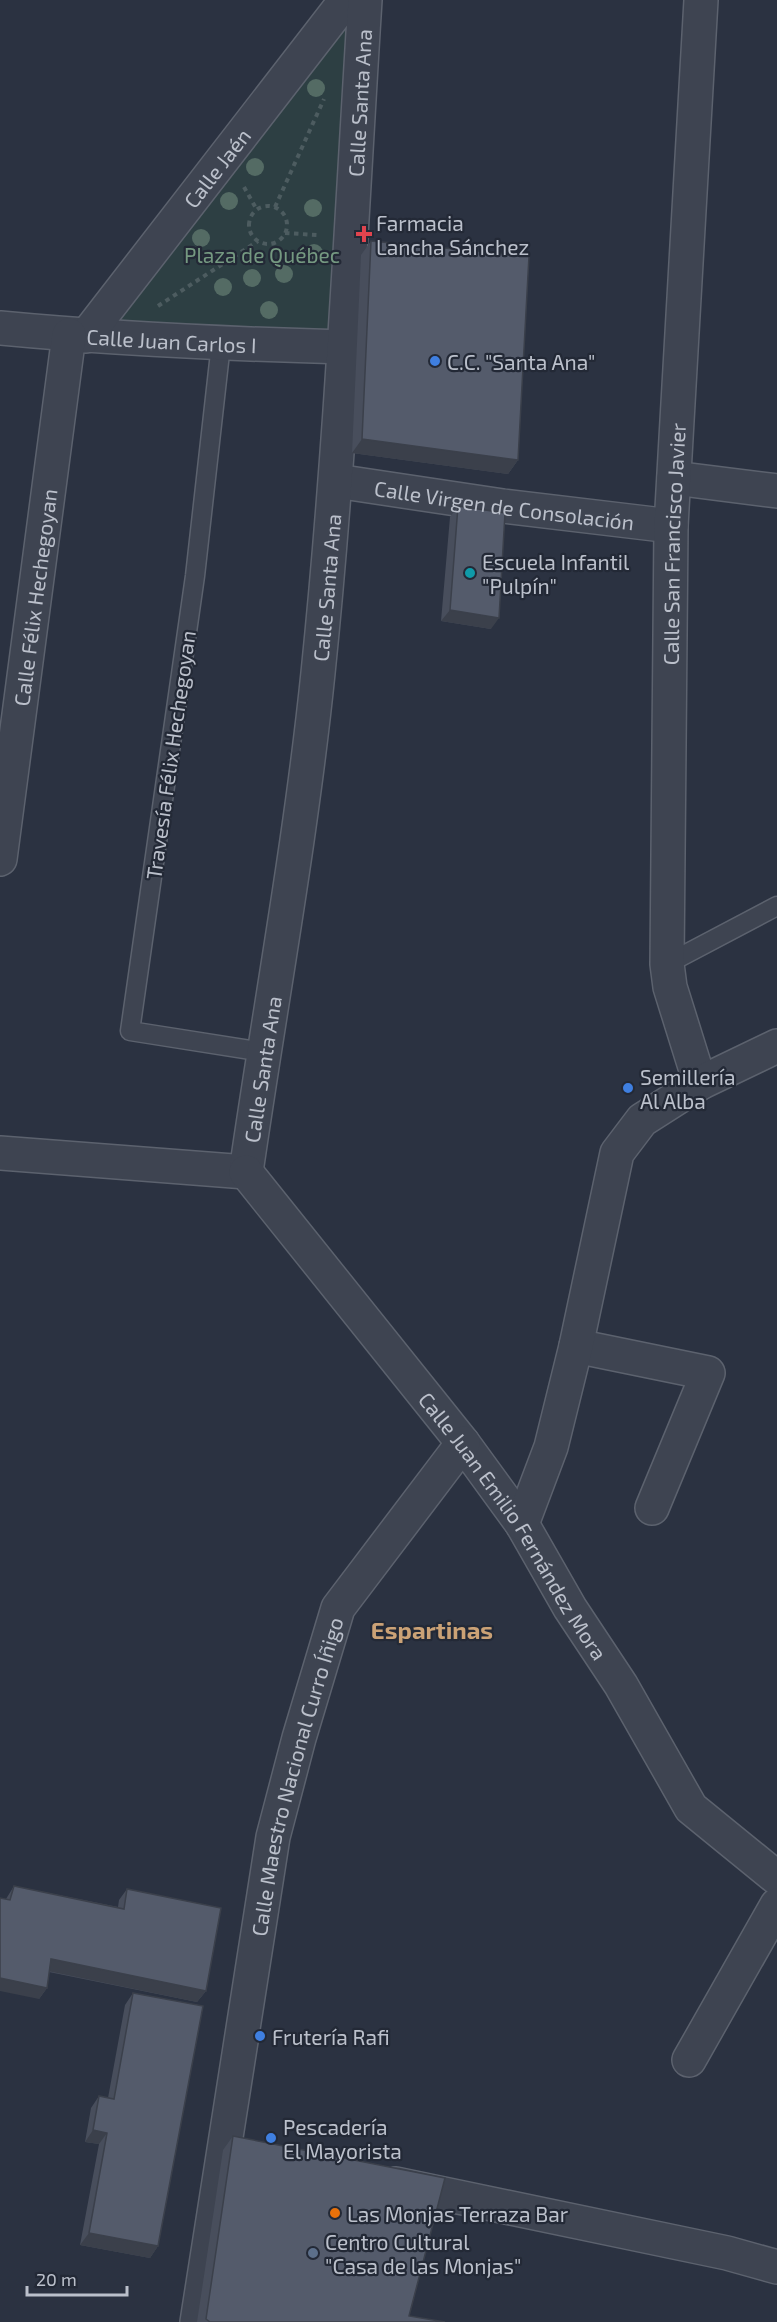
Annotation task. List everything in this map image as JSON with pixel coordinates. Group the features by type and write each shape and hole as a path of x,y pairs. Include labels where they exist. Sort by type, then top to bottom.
{"street":[{"name":"Calle Jaén","path":"88,336 346,0"},
{"name":"Calle Santa Ana","path":"246,1172 293,865 318,677 336,481 365,0"},
{"name":"Calle San Francisco Javier","path":"700,1083 670,987 667,964 671,526 701,0"},
{"name":"Calle Juan Carlos I","path":"0,328 221,344 345,347"},
{"name":"Calle Félix Hechegoyan","path":"0,859 88,336"},
{"path":"674,478 777,491"},
{"name":"Calle Virgen de Consolación","path":"336,481 502,506 671,526"},
{"path":"522,1524 550,1447 576,1346 617,1154 642,1120 700,1083 777,1046"},
{"path":"0,1153 246,1172"},
{"name":"Calle Juan Emilio Fernández Mora","path":"246,1172 463,1443 522,1524 570,1608 621,1685 691,1808 777,1878"},
{"path":"576,1346 708,1373 652,1508"},
{"name":"Calle Maestro Nacional Curro Íñigo","path":"197,2322 273,1837 299,1738 338,1608 463,1443"},
{"path":"689,2060 777,1905"},
{"path":"223,2150 257,2157"},
{"path":"368,2179 727,2253 777,2267"}],"lane":[{"name":"Travesía Félix Hechegoyan","path":"221,344 195,576 130,1031 263,1052"},
{"path":"667,964 777,906"}],"path":[{"path":"274,207 326,95"},
{"path":"262,207 274,207 284,215 285,232 281,238 270,244 258,241 250,231 249,225 253,214 262,207"},
{"path":"88,336 258,241"}],"green space":[{"name":"Plaza de Québec","path":"365,0 345,347 86,336"}],"building":[{"name":"C.C. \"Santa Ana\"","path":"371,241 529,256 518,460 362,439"},
{"name":"Escuela Infantil \"Pulpín\"","path":"458,506 505,513 499,618 450,610"},
{"path":"14,1886 124,1909 127,1889 221,1908 206,1991 51,1959 47,1988 0,1978 0,1898 10,1900"},
{"path":"133,1993 203,2006 158,2246 89,2233 107,2133 93,2130 99,2096 114,2099"},
{"name":"Centro Cultural \"Casa de las Monjas\"","path":"233,2136 445,2178 409,2316 445,2322 210,2322 206,2319"}],"place":[{"name":"Farmacia Lancha Sánchez","path":"364,234"},
{"name":"C.C. \"Santa Ana\"","path":"435,361"},
{"name":"Escuela Infantil \"Pulpín\"","path":"470,573"},
{"name":"Semillería Al Alba","path":"628,1088"},
{"name":"Frutería Rafi","path":"260,2036"},
{"name":"Pescadería El Mayorista","path":"271,2138"},
{"name":"Las Monjas Terraza Bar","path":"335,2213"},
{"name":"Centro Cultural \"Casa de las Monjas\"","path":"313,2253"}],"district":[{"name":"Espartinas","path":"432,1629"}]}
